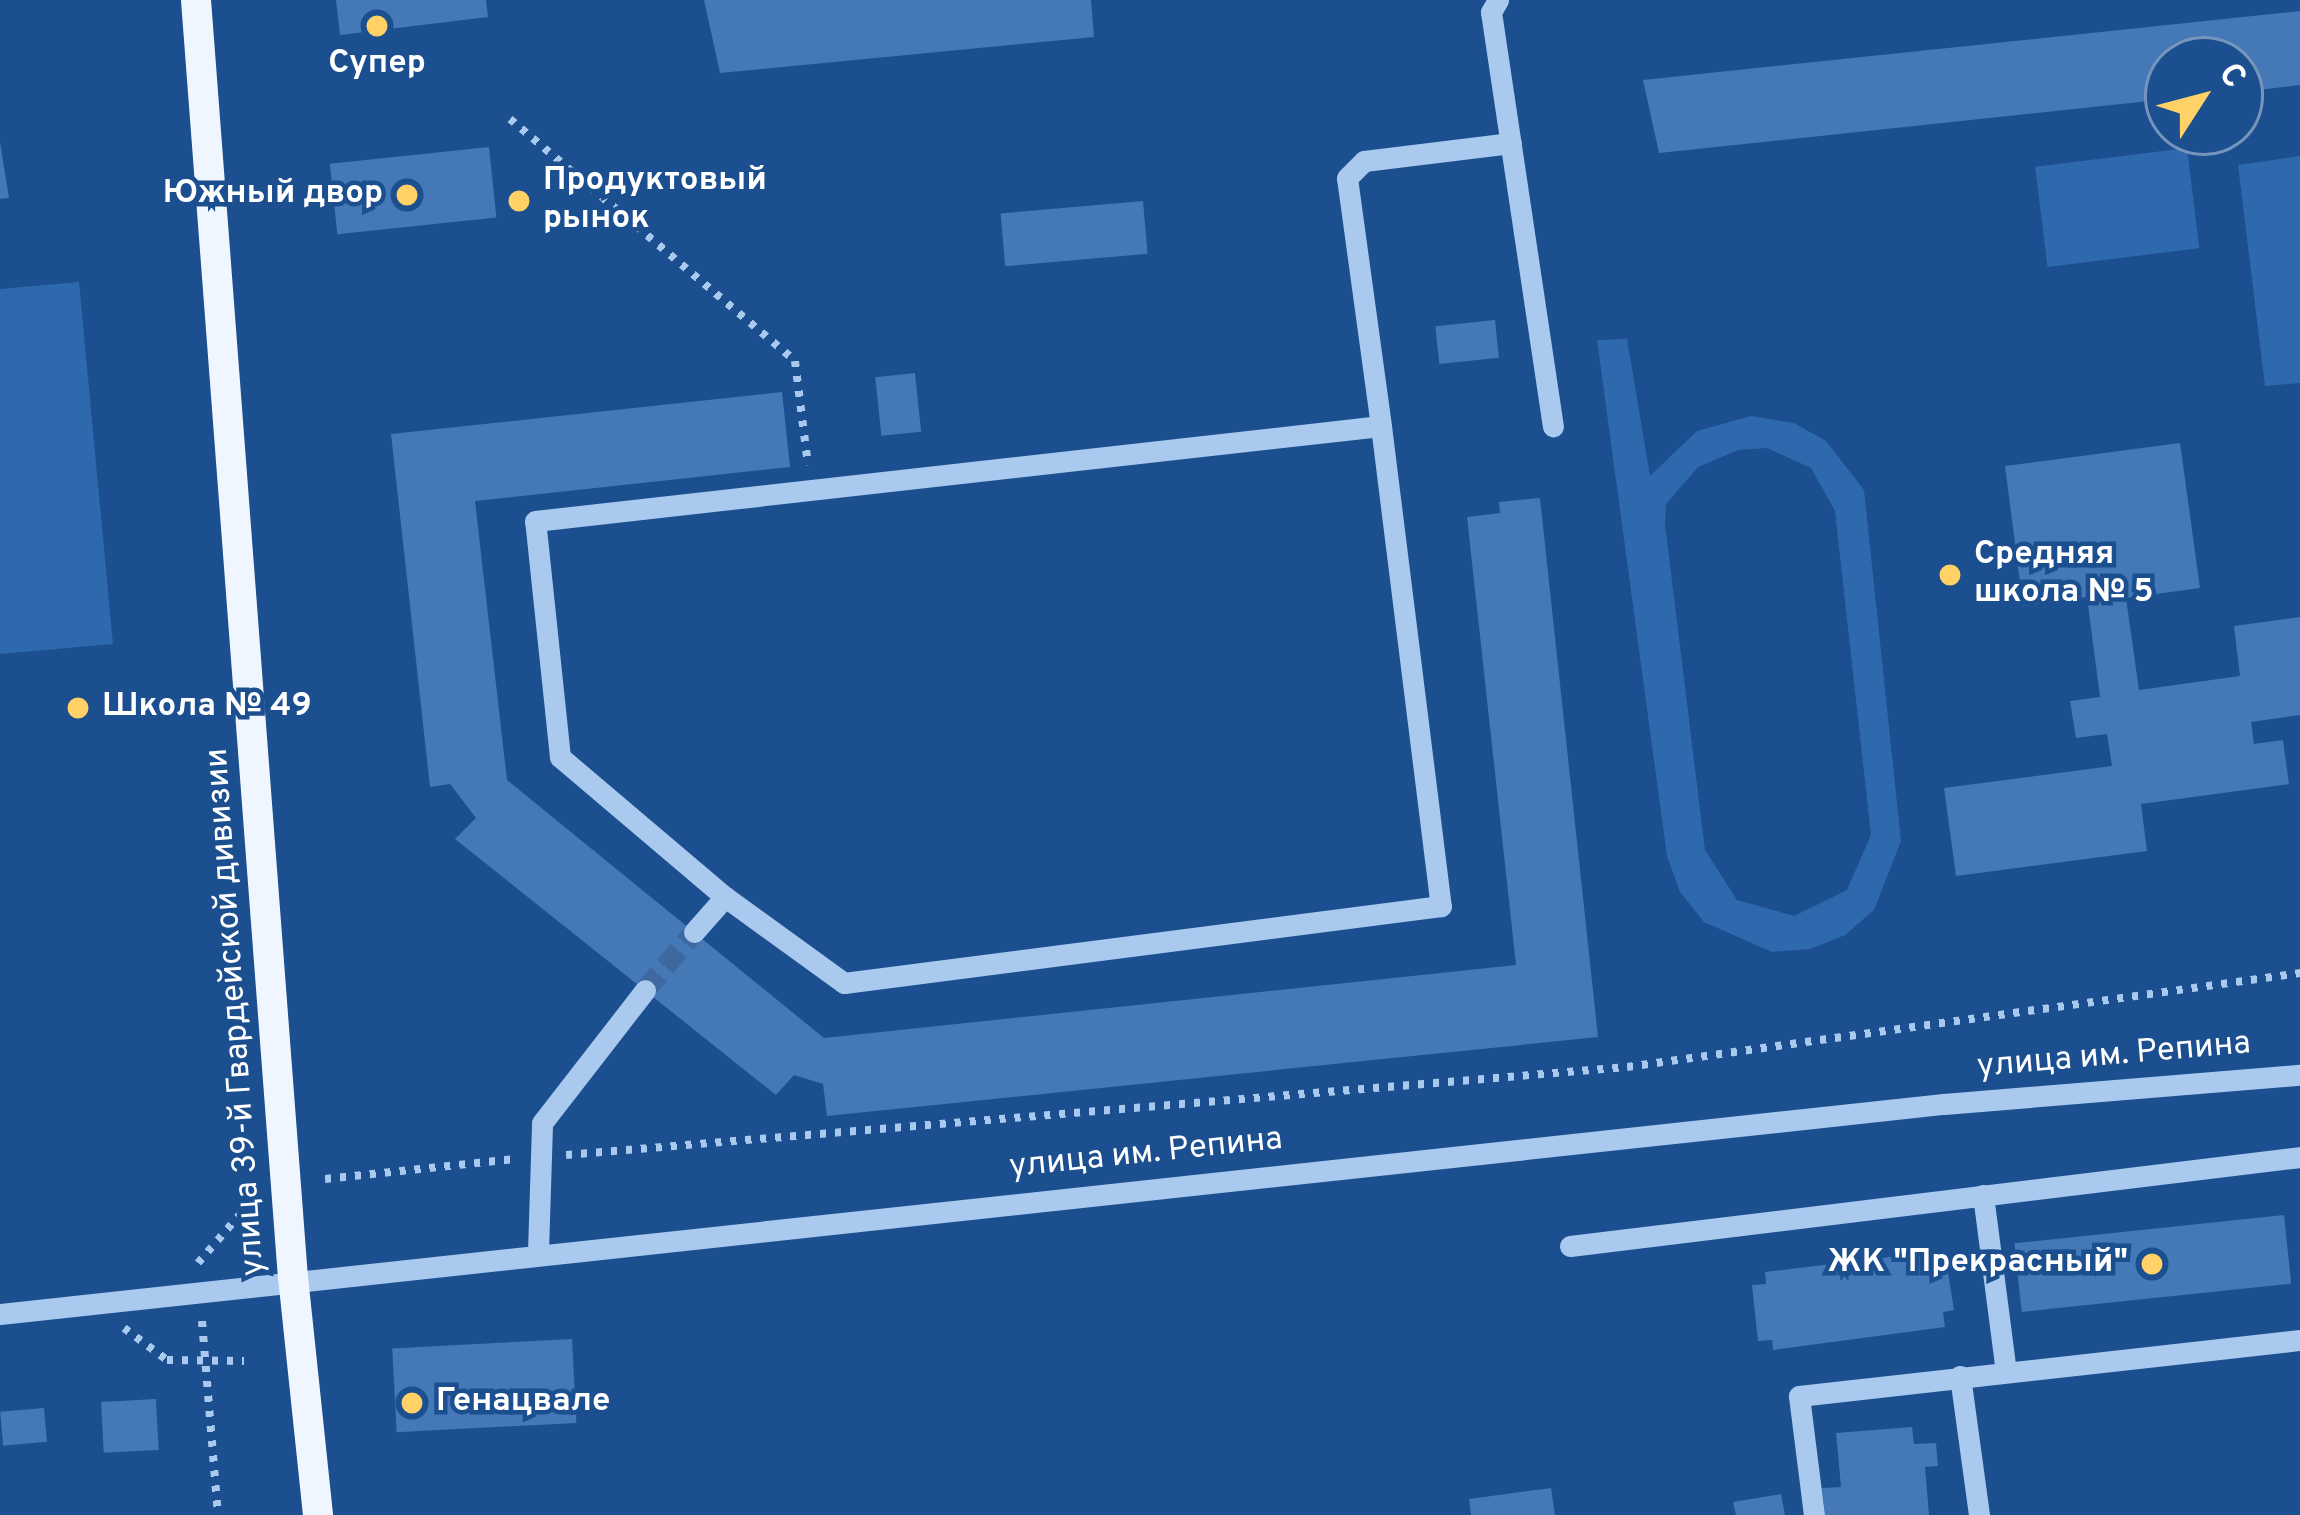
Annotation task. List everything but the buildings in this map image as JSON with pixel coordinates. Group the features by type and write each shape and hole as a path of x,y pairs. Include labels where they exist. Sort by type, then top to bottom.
{"main road":[{"name":"улица 39-й Гвардейской дивизии","path":"196,0 292,1277 318,1515"}],"street":[{"path":"1498,0 1491,12 1553,426"},
{"path":"1381,426 535,521 560,757 725,897 844,983 1441,906 1381,426 1347,178 1364,161 1511,142"},
{"path":"694,932 725,897"},
{"path":"538,1252 542,1123 645,990"},
{"name":"улица им. Репина","path":"0,1314 292,1277 1944,1104 2300,1075"},
{"path":"1570,1246 2300,1156"},
{"path":"1983,1196 2006,1371"},
{"path":"1814,1515 1799,1396 2300,1340"},
{"path":"1960,1376 1979,1515"}],"path":[{"path":"510,119 795,361 811,490"},
{"path":"326,1179 1627,1067 2300,973"},
{"path":"194,1268 264,1186"},
{"path":"202,1321 218,1515"},
{"path":"116,1322 167,1360 244,1361"}],"shaded area":[{"path":"2144,153 2188,156 2199,248 2047,267 2035,167"},
{"path":"2300,156 2300,383 2265,386 2238,165"},
{"path":"79,282 113,644 0,654 0,289"},
{"path":"1627,339 1650,476 1697,431 1751,416 1794,423 1826,441 1864,490 1901,841 1874,910 1845,935 1810,949 1772,952 1704,922 1680,892 1667,856 1597,340","holes":["1767,448 1811,468 1835,511 1871,835 1847,890 1794,916 1737,900 1705,850 1665,524 1666,504 1698,467 1738,450"]}],"tunnel":[{"path":"645,990 694,932"}],"place":[{"name":"Супер","path":"377,26"},
{"name":"Южный двор","path":"407,195"},
{"name":"Продуктовый рынок","path":"519,201"},
{"name":"Средняя школа № 5","path":"1950,575"},
{"name":"Школа № 49","path":"78,708"},
{"name":"ЖК \"Прекрасный\"","path":"2152,1264"},
{"name":"Генацвале","path":"412,1403"}]}
